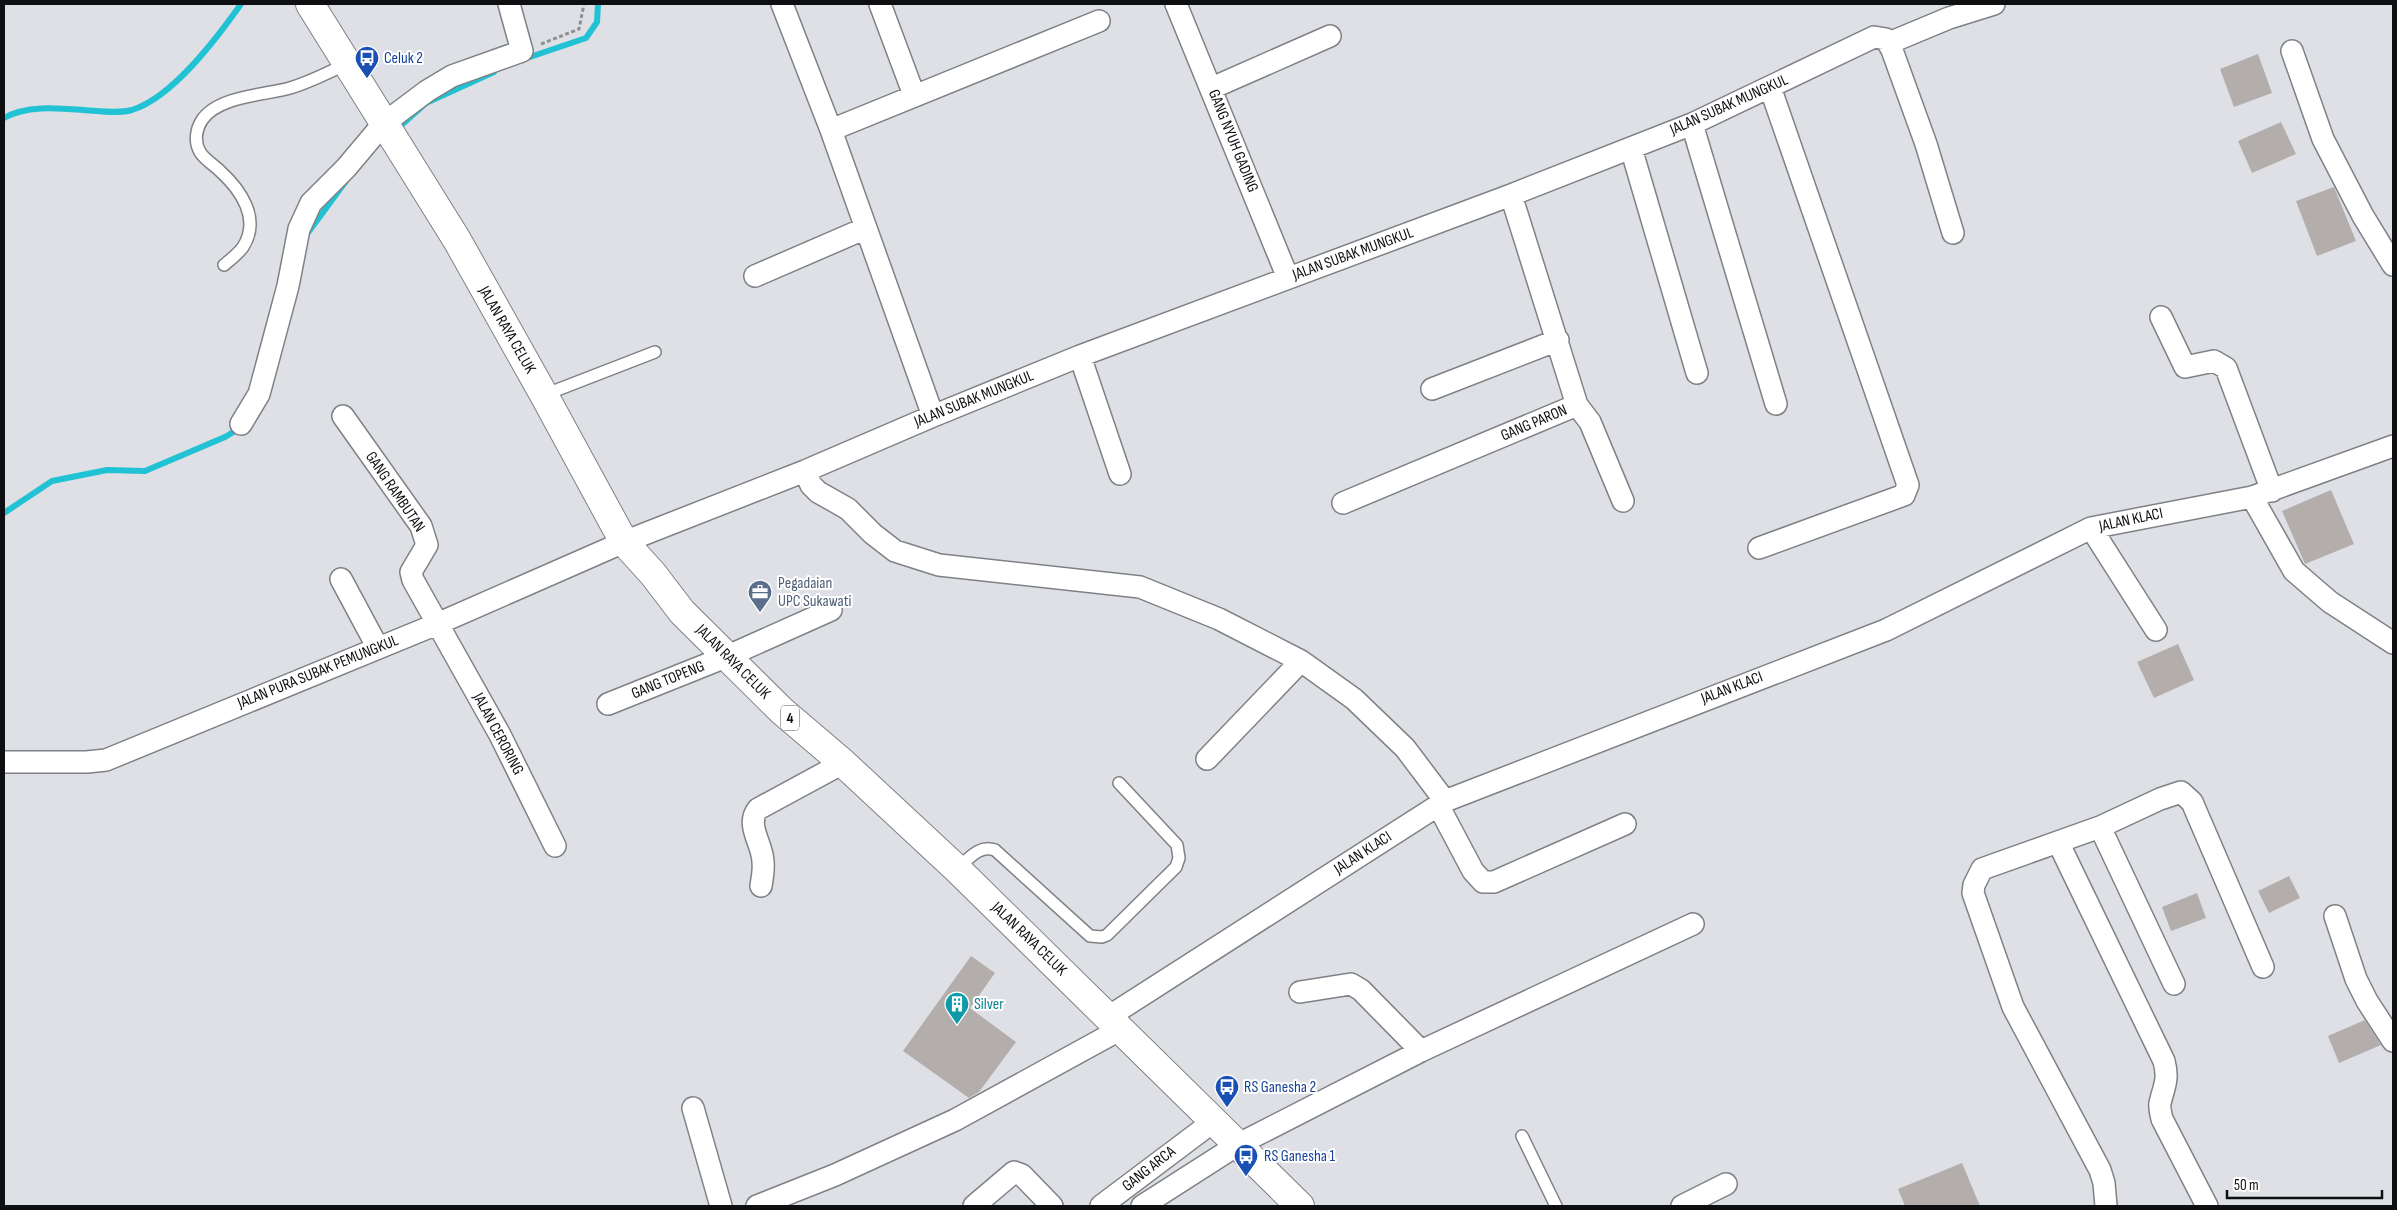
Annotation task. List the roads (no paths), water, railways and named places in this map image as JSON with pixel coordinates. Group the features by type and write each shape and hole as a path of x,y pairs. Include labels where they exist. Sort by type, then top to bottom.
{"highway":[{"name":"JALAN RAYA CELUK","path":"310,4 457,240 624,542 653,574 682,612 782,711 843,763 957,870 1114,1023 1206,1126 1239,1144 1300,1206"}],"street":[{"path":"241,424 259,394 288,286 302,218 311,202 388,131 427,91 452,76 522,50 508,4"},
{"path":"782,4 831,130 933,416"},
{"path":"880,4 914,94"},
{"name":"GANG NYUH GADING","path":"1176,4 1212,88 1288,278"},
{"path":"1953,233 1926,144 1889,43 1949,18 1994,4"},
{"path":"831,130 914,94 1099,21"},
{"path":"1212,88 1330,36"},
{"name":"JALAN SUBAK MUNGKUL","path":"624,542 805,471 1080,356 1512,195 1692,124 1874,37 1882,37 1889,43"},
{"path":"2292,51 2323,139 2363,216 2393,265"},
{"path":"1759,548 1904,495 1908,485 1770,87"},
{"path":"1692,124 1776,404"},
{"path":"1631,148 1697,373"},
{"name":"GANG PARON","path":"1342,503 1577,405 1512,195"},
{"path":"755,276 866,228"},
{"path":"2161,317 2185,367 2214,361 2226,368 2262,494 2294,571 2330,602 2393,643"},
{"path":"1432,388 1558,340"},
{"path":"1080,356 1120,474"},
{"path":"1577,405 1590,422 1623,501"},
{"name":"GANG RAMBUTAN","path":"343,416 421,526 427,545 411,572 412,580 437,624"},
{"name":"JALAN KLACI","path":"756,1206 835,1175 955,1120 1114,1023 1442,803 1886,630 2091,528 2262,494 2393,446"},
{"path":"805,471 811,485 818,492 848,509 873,534 895,551 939,565 1140,587 1219,619 1301,661 1354,699 1405,748 1442,803 1473,871 1483,882 1494,882 1625,824"},
{"path":"2091,528 2156,630"},
{"name":"JALAN PURA SUBAK PEMUNGKUL","path":"4,762 87,762 106,760 437,624 624,542"},
{"path":"340,579 378,648"},
{"name":"GANG TOPENG","path":"608,704 728,656 831,610"},
{"name":"JALAN CERORING","path":"437,624 500,735 555,846"},
{"path":"1207,759 1301,661"},
{"path":"761,886 763,862 753,824 754,814 764,805 843,763"},
{"path":"2106,1206 2104,1183 2100,1170 2013,1007 1973,893 1974,885 1982,869 2100,827 2181,792 2192,802 2263,967"},
{"path":"2100,827 2174,984"},
{"path":"2058,842 2164,1062 2167,1071 2166,1088 2159,1104 2162,1119 2207,1206"},
{"path":"2334,916 2356,979 2367,1001 2393,1041"},
{"path":"1142,1206 1239,1144 1421,1051 1693,924"},
{"path":"1300,992 1351,984 1361,990 1421,1051"},
{"path":"692,1108 721,1206"},
{"name":"GANG ARCA","path":"1101,1206 1206,1126"},
{"path":"974,1206 1014,1172 1022,1175 1052,1206"},
{"path":"1682,1206 1726,1184"}],"lane":[{"path":"224,266 242,248 250,231 248,207 231,181 200,153 196,134 203,118 223,104 254,95 290,88 324,76 346,64"},
{"path":"544,395 655,352"},
{"path":"957,870 978,851 984,848 996,850 1090,936 1102,937 1107,935 1176,867 1179,858 1177,845 1119,783"},
{"path":"1522,1136 1556,1206"}],"waterway":[{"path":"4,118 22,111 42,108 120,112 132,110 147,103 163,93 193,65 241,4"},
{"path":"524,59 586,38 597,22 598,4"},
{"path":"396,130 426,103 494,72"},
{"path":"307,234 346,181"},
{"path":"4,513 52,481 107,470 145,471 225,437 240,428"}],"place":[{"name":"Celuk 2","path":"367,79"},
{"name":"Pegadaian UPC Sukawati","path":"760,613"},
{"name":"Silver","path":"957,1025"},
{"name":"RS Ganesha 2","path":"1227,1108"},
{"name":"RS Ganesha 1","path":"1246,1177"}]}
